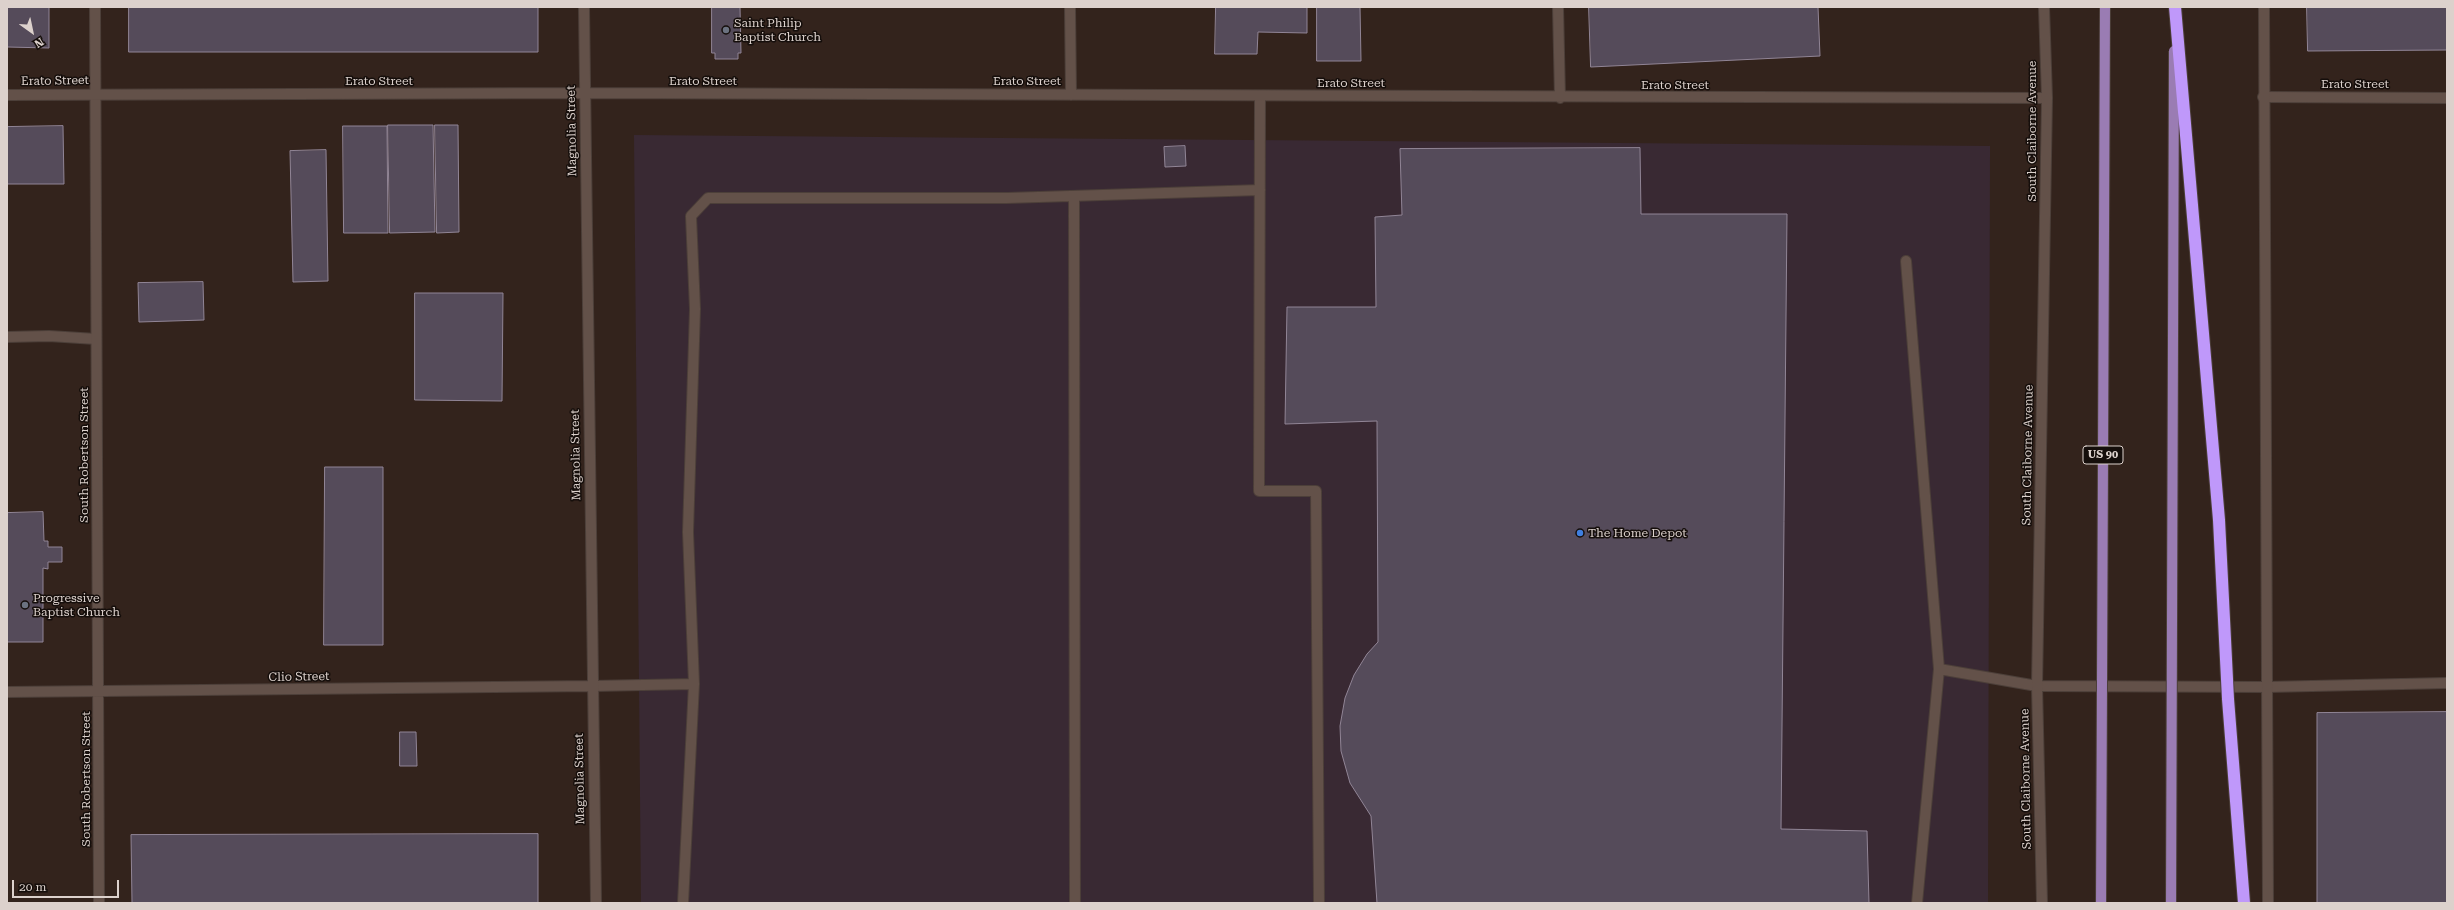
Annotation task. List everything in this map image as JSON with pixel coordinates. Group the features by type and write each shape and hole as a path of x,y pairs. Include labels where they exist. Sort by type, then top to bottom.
{"highway":[{"path":"2175,7 2219,520 2228,699 2244,903"}],"main road":[{"name":"US 90","path":"2101,903 2105,7"},
{"path":"2171,903 2175,7"}],"street":[{"name":"South Robertson Street","path":"95,7 99,903"},
{"name":"Magnolia Street","path":"584,7 596,903"},
{"path":"1070,7 1071,95"},
{"path":"1558,7 1560,98"},
{"name":"South Claiborne Avenue","path":"2042,903 2037,686 2047,98 2044,7"},
{"path":"2264,7 2263,97 2268,903"},
{"name":"Erato Street","path":"7,95 585,94 1560,98 2047,98"},
{"path":"1260,96 1259,491 1316,491 1318,903"},
{"name":"Erato Street","path":"2263,97 2447,98"},
{"path":"683,903 694,684 688,532 695,309 691,216 708,198 1074,196 1260,190"},
{"path":"1074,196 1075,903"},
{"path":"1906,261 1939,669 1917,903"},
{"path":"7,337 49,336 96,339"},
{"path":"1939,669 2037,686 2267,687 2447,683"},
{"name":"Clio Street","path":"7,692 694,684"}],"shaded area":[{"path":"634,135 1990,146 1988,903 641,903"}],"building":[{"path":"7,7 49,7 49,48 7,47"},
{"path":"129,7 538,7 538,52 129,52"},
{"name":"Saint Philip Baptist Church","path":"712,7 740,7 741,53 738,53 738,59 715,59 715,53 712,53"},
{"path":"1216,7 1307,7 1307,33 1258,32 1257,54 1215,54"},
{"path":"1317,7 1360,7 1361,61 1317,61"},
{"path":"1589,7 1818,7 1820,56 1591,67"},
{"path":"2307,7 2447,7 2447,50 2308,51"},
{"path":"388,125 433,125 435,232 390,233"},
{"path":"435,125 458,125 459,232 437,233"},
{"path":"63,126 64,184 7,184 7,127"},
{"path":"343,126 387,126 388,233 344,233"},
{"path":"1185,146 1186,166 1165,167 1164,147"},
{"name":"The Home Depot","path":"1640,148 1641,214 1787,214 1781,829 1867,831 1869,903 1377,903 1371,816 1350,783 1341,751 1340,726 1345,698 1354,675 1367,654 1378,642 1377,421 1285,424 1287,307 1376,307 1375,217 1402,215 1400,149"},
{"path":"326,150 328,281 293,282 290,151"},
{"path":"203,282 204,320 139,322 138,283"},
{"path":"415,293 503,293 502,401 415,400"},
{"path":"325,467 383,467 383,645 324,645"},
{"name":"Progressive Baptist Church","path":"43,512 44,541 48,541 48,547 62,547 62,562 48,562 48,569 43,568 43,642 7,642 7,513"},
{"path":"2447,712 2447,903 2317,903 2317,713"},
{"path":"400,732 416,732 417,766 400,766"},
{"path":"538,834 538,903 132,903 131,835"}],"place":[{"name":"Saint Philip Baptist Church","path":"726,30"},
{"name":"The Home Depot","path":"1580,533"},
{"name":"Progressive Baptist Church","path":"25,605"}]}
